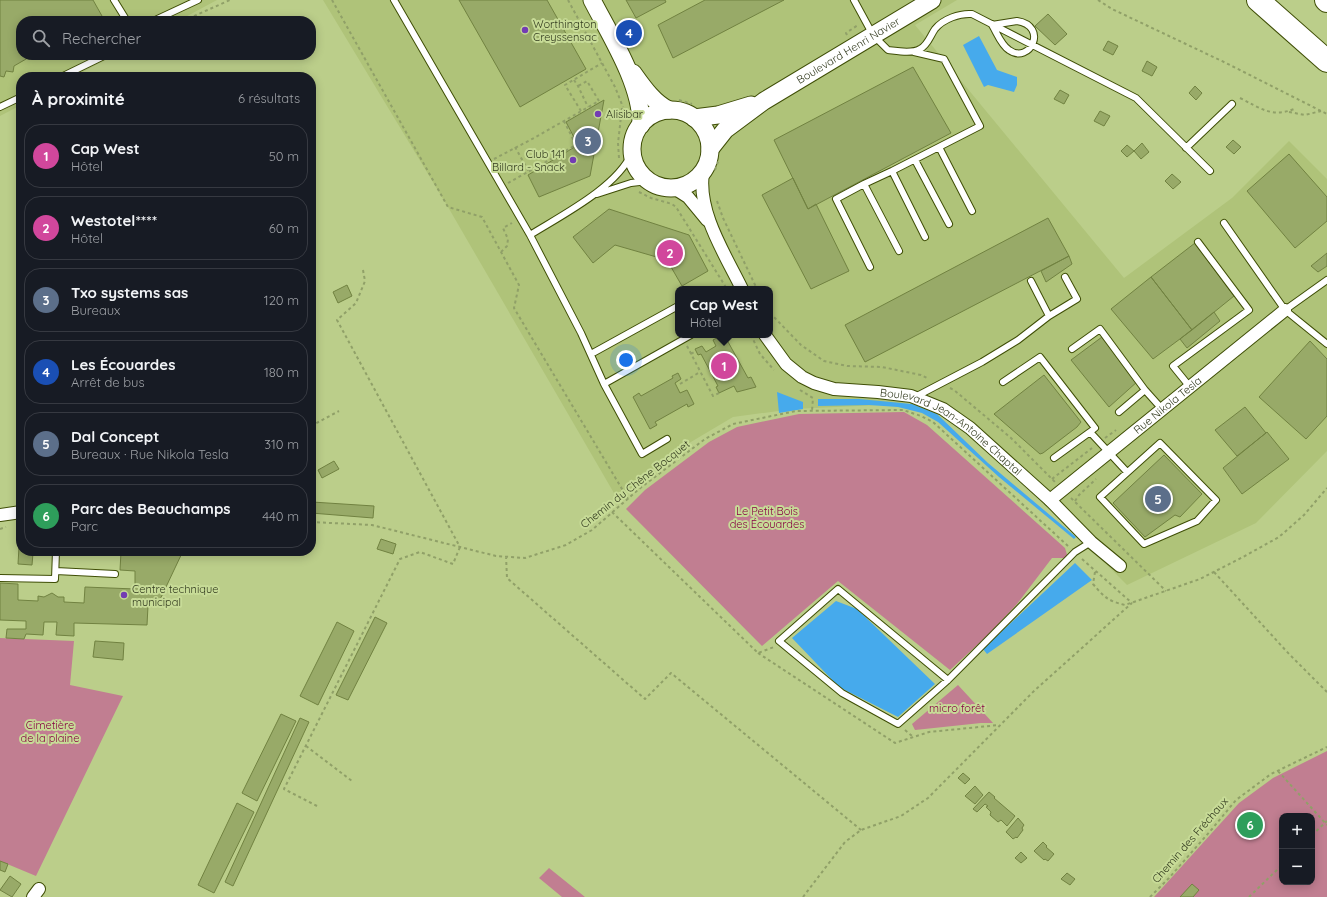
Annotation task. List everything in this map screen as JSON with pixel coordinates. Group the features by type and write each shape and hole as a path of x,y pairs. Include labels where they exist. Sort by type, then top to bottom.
{"highway":[{"path":"1258,0 1327,61"}],"main road":[{"path":"592,0 625,62 638,101 641,125"},
{"name":"Boulevard Henri Navier","path":"715,153 725,130 764,101 932,0"},
{"path":"625,62 661,106 674,105 682,112 696,112 715,153 708,161 708,172 685,186 674,188 656,185 648,180 637,169 632,153 634,138 641,125 653,115 674,105"},
{"name":"Boulevard Henri Navier","path":"696,112 718,115 764,101"}],"street":[{"path":"708,172 702,188 710,223 741,286"},
{"path":"674,188 688,197 710,223"},
{"name":"Rue Nikola Tesla","path":"1050,500 1285,310"},
{"name":"Boulevard Jean-Antoine Chaptal","path":"767,338 786,364 802,378 814,383 834,389 878,392 915,397 943,409 970,428 1050,500 1091,542 1120,566"},
{"path":"0,515 16,512"}],"lane":[{"path":"114,0 124,16"},
{"path":"164,16 198,0"},
{"path":"394,0 530,235 592,354 604,384 642,454 667,439"},
{"path":"854,0 873,35 888,50 920,50 939,25 963,13 972,14 1136,98 1210,171"},
{"path":"1017,21 1025,22 1034,32 1034,40 1032,45 1026,52 1014,53 1008,50 992,25 1017,21"},
{"path":"870,267 836,199 980,126 944,59 913,51"},
{"path":"71,72 96,60"},
{"path":"0,107 16,99"},
{"path":"1186,148 1232,104"},
{"path":"939,147 972,211"},
{"path":"530,235 595,194 622,170 632,153"},
{"path":"915,160 949,224"},
{"path":"892,171 925,237"},
{"path":"595,194 631,183 648,180"},
{"path":"864,184 899,251"},
{"path":"1224,223 1285,310 1327,344"},
{"path":"1190,387 1173,366 1249,310 1198,242"},
{"path":"915,397 982,362 1018,340 1049,316 1077,299 1066,277"},
{"path":"1285,310 1327,280"},
{"path":"1031,281 1049,316"},
{"path":"592,354 675,308"},
{"path":"1072,349 1100,329 1145,390 1162,409"},
{"path":"604,384 687,338"},
{"path":"1003,382 1040,357 1095,428 1054,458"},
{"path":"1119,412 1145,390"},
{"path":"1090,432 1127,472"},
{"path":"1160,443 1216,500 1197,521 1144,544 1100,497 1127,472 1160,443"},
{"path":"948,680 838,589 779,641 842,693 898,724 948,680 1075,552 1091,542"},
{"path":"0,578 55,579 56,556"},
{"path":"56,572 115,574"}],"path":[{"path":"194,16 230,0"},
{"path":"332,0 448,207 482,218 519,285 514,308 628,499"},
{"path":"568,0 615,87 622,108 618,143 619,163 622,170"},
{"path":"1098,0 1112,9 1226,63 1327,114"},
{"path":"854,46 846,33 859,25 855,18"},
{"path":"581,111 565,85 602,63"},
{"path":"574,80 588,107"},
{"path":"488,162 598,101 587,81 578,86"},
{"path":"1232,104 1235,98 1238,98 1273,113 1280,113 1294,109"},
{"path":"622,108 638,101"},
{"path":"674,105 687,102 696,112"},
{"path":"1288,111 1305,115 1321,111"},
{"path":"502,186 576,145 564,121"},
{"path":"516,147 529,172"},
{"path":"708,172 715,153"},
{"path":"631,183 638,191 651,198 676,206 724,286"},
{"path":"716,198 723,218 756,286"},
{"path":"501,252 507,246 508,239 503,228 520,218"},
{"path":"317,806 284,789 400,559 420,552 453,564 460,548 337,320 356,303 365,281 363,270"},
{"path":"684,340 713,396 719,393"},
{"path":"691,354 696,351"},
{"path":"680,384 700,372"},
{"name":"Chemin du Chêne Bocquet","path":"316,522 372,525 496,556 525,558 566,545 592,530 646,484 706,439 733,424 796,411 902,410 921,416 933,422 1095,571 1132,603"},
{"path":"316,423 339,411"},
{"path":"1095,571 1093,584 1103,596 1125,605 1200,579 1279,537 1304,514 1327,488"},
{"path":"612,512 758,653 895,743 929,732 1001,725"},
{"path":"506,556 507,578 645,699 671,673 861,830"},
{"path":"1214,572 1289,654 1327,692"},
{"path":"803,897 844,842 861,830 902,816 928,798 1035,690 1132,603"},
{"path":"758,653 782,644"},
{"path":"306,746 352,781"},
{"name":"Chemin des Fréchaux","path":"1150,897 1169,878 1236,800 1271,774 1327,747"},
{"path":"1278,771 1326,823 1315,832"},
{"path":"1249,897 1279,868"}],"shaded area":[{"path":"0,0 217,0 187,16 16,16 16,60 105,60 83,72 16,72 16,108 0,116"},
{"path":"323,0 957,0 915,25 1124,278 1232,198 1289,141 1327,179 1327,451 1256,523 1127,585 953,411 926,396 900,404 793,409 733,417 674,452 618,500 448,207"}],"green space":[{"name":"Le Petit Bois des Écouardes","path":"904,412 927,425 1065,548 1068,558 1052,558 1017,604 988,635 950,670 838,581 762,646 626,509 645,490 709,442 737,427 799,414"},
{"name":"Cimetière de la plaine","path":"0,638 74,641 70,685 123,696 36,876 0,861"},
{"name":"micro forêt","path":"958,685 993,723 915,730 912,724"},
{"path":"1327,751 1327,897 1154,897 1239,803 1273,778"},
{"path":"549,868 585,897 562,897 539,878"}],"water":[{"path":"979,36 997,70 1017,77 1017,85 1014,92 988,85 984,87 963,45"},
{"path":"777,392 803,402 803,409 779,413"},
{"path":"818,399 859,399 912,404 937,414 988,463 1076,537 1074,539 999,477 938,422 922,413 898,407 869,405 818,406"},
{"path":"1075,563 1092,580 987,654 983,649"},
{"path":"836,601 857,609 935,684 898,717 839,687 792,638"}],"building":[{"path":"0,0 93,0 102,16 16,16 16,60 24,60 14,66 13,72 6,71 4,77 0,76"},
{"path":"459,0 547,0 586,69 520,107"},
{"path":"626,0 665,0 666,2 636,18"},
{"path":"705,0 784,0 673,58 658,25"},
{"path":"1048,14 1067,34 1055,45 1035,26"},
{"path":"1108,41 1118,46 1113,55 1103,50"},
{"path":"1147,61 1157,67 1152,76 1142,71"},
{"path":"913,67 951,133 808,209 774,140"},
{"path":"1195,86 1202,93 1196,100 1189,93"},
{"path":"1060,90 1069,95 1064,104 1054,99"},
{"name":"Club 141 Billard - Snack","path":"604,100 590,176 539,197 528,175 578,145 566,122"},
{"path":"1100,111 1110,116 1104,126 1094,121"},
{"path":"1233,140 1241,147 1234,154 1226,147"},
{"path":"1142,143 1149,152 1141,159 1134,151"},
{"path":"1127,145 1134,151 1127,157 1121,151"},
{"path":"1289,154 1327,197 1327,221 1295,248 1247,191"},
{"path":"1172,174 1181,182 1173,189 1165,181"},
{"path":"793,178 808,209 816,204 849,271 811,289 762,195"},
{"path":"609,209 689,235 708,271 682,286 667,260 615,245 593,263 573,237"},
{"path":"1048,218 1069,256 865,362 845,325"},
{"path":"1195,243 1234,296 1192,330 1151,277"},
{"path":"1327,253 1327,266 1318,272 1311,266"},
{"path":"1069,256 1072,264 1046,282 1041,271"},
{"path":"1151,277 1192,330 1153,359 1111,309"},
{"path":"347,285 352,296 338,303 333,292"},
{"path":"1214,312 1220,321 1187,348 1180,339"},
{"path":"1102,337 1138,381 1109,407 1071,360"},
{"path":"717,338 729,338 727,340 748,378 751,377 756,387 737,392 734,386 719,393 716,387 718,386 701,354 698,355 695,349 702,346 706,352 716,346 713,340"},
{"path":"1310,341 1327,359 1327,416 1306,439 1259,397"},
{"path":"678,373 681,379 675,383 680,393 687,390 694,404 688,407 687,404 655,422 657,425 650,429 633,397 639,393 641,396 673,378 672,376"},
{"path":"1044,375 1081,422 1077,427 1040,454 994,414"},
{"path":"1245,407 1266,433 1237,456 1215,430"},
{"path":"1267,432 1289,459 1242,494 1223,468"},
{"path":"1164,455 1202,494 1180,517 1175,515 1145,537 1113,503"},
{"path":"334,461 339,469 322,478 318,470"},
{"path":"316,502 374,506 373,518 316,513"},
{"path":"381,539 396,544 393,554 377,549"},
{"path":"18,556 33,556 32,565 18,564"},
{"name":"Centre technique municipal","path":"121,556 181,556 157,606 148,606 147,625 74,623 74,636 56,635 57,622 44,622 43,635 26,634 24,639 6,638 7,629 26,629 26,621 0,620 0,583 18,584 18,600 38,601 38,596 44,597 52,593 58,597 64,597 64,602 84,603 85,587 135,589 135,571 120,570"},
{"path":"375,617 387,623 348,700 336,695"},
{"path":"337,622 354,631 318,705 300,696"},
{"path":"95,641 124,643 123,660 93,657"},
{"path":"281,714 296,721 257,801 242,793"},
{"path":"300,718 309,722 233,886 225,882"},
{"path":"963,773 970,779 965,784 958,778"},
{"path":"975,786 983,795 975,804 965,796"},
{"path":"989,792 1015,816 1007,826 1001,820 998,822 990,815 991,812 985,804 977,812 973,809"},
{"path":"237,803 254,812 214,893 198,885"},
{"path":"1018,818 1024,825 1022,828 1023,830 1017,838 1016,837 1013,839 1006,832"},
{"path":"1043,842 1054,854 1048,861 1045,859 1044,860 1034,851"},
{"path":"1021,852 1027,858 1021,863 1015,858"},
{"path":"0,861 8,864 5,872 0,870"},
{"path":"1067,873 1075,879 1070,885 1061,879"},
{"path":"10,876 21,884 12,897 0,890"},
{"path":"1192,884 1199,890 1193,897 1180,897"}],"place":[{"name":"Worthington Creyssensac","path":"525,30"},
{"name":"Les Écouardes","path":"629,33"},
{"name":"Alisibar","path":"598,114"},
{"name":"Txo systems sas","path":"588,141"},
{"name":"Club 141 Billard - Snack","path":"573,160"},
{"name":"Westotel****","path":"670,253"},
{"name":"Cap West","path":"724,366"},
{"name":"Dal Concept","path":"1158,499"},
{"name":"Centre technique municipal","path":"124,595"},
{"name":"Parc des Beauchamps","path":"1250,825"}]}
